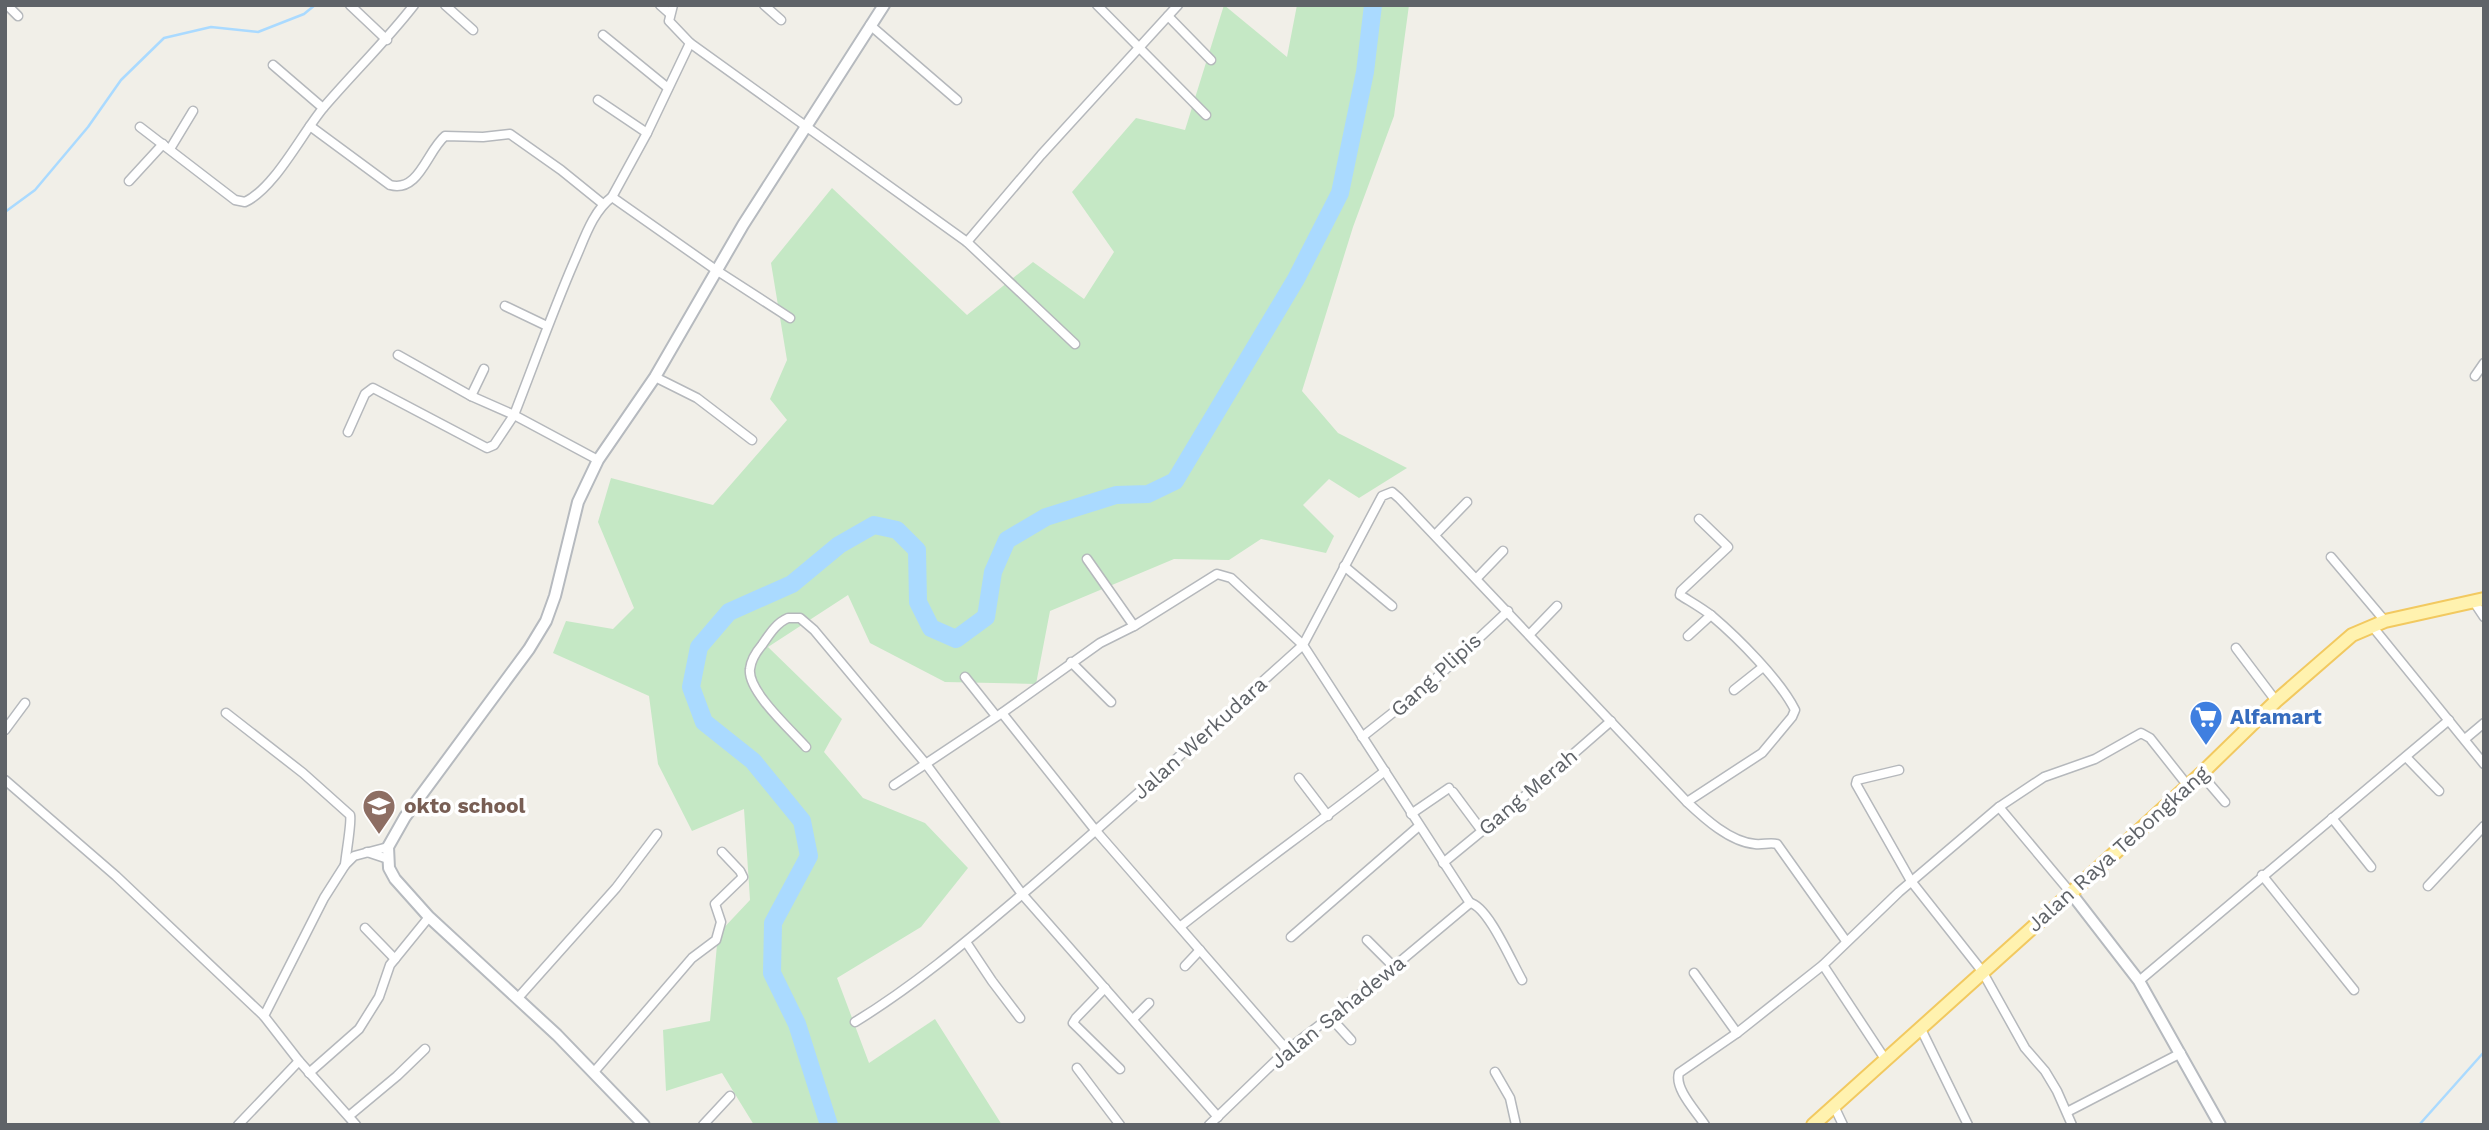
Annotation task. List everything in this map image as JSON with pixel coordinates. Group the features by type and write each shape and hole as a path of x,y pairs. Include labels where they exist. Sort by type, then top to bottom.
{"main road":[{"path":"644,1125 594,1072 429,917 389,868 388,847 405,817 529,649 546,621 558,585 578,502 598,460 655,377 716,270 884,5"},
{"name":"Jalan Raya Tebongkang","path":"1813,1125 2188,786 2276,701 2352,635 2385,621 2479,601"},
{"path":"2071,893 2138,981 2220,1125"}],"street":[{"path":"7,5 18,16"},
{"path":"350,5 387,40"},
{"path":"139,127 235,200 245,202 264,189 323,108 387,40 414,5"},
{"path":"445,5 473,30"},
{"path":"660,5 671,9 670,24 691,43 967,243 1075,344"},
{"path":"764,5 781,20"},
{"path":"1097,5 1206,115"},
{"path":"967,243 1041,155 1178,5"},
{"path":"1168,16 1211,60"},
{"path":"870,25 957,100"},
{"path":"603,35 668,88"},
{"path":"348,432 365,394 373,388 487,448 494,445 514,415 547,326 589,229 603,204 612,197 691,43"},
{"path":"273,65 323,108"},
{"path":"598,100 647,133"},
{"path":"129,181 166,147 193,111"},
{"path":"310,126 390,185 397,187 412,181 445,136 483,137 510,134 603,204"},
{"path":"612,197 790,318"},
{"path":"505,306 547,326"},
{"path":"398,355 471,396 514,415 598,460"},
{"path":"2474,376 2484,363"},
{"path":"471,396 484,369"},
{"path":"655,377 697,398 752,440"},
{"path":"1303,645 1382,496 1392,492 1477,578 1687,802 1720,829 1741,840 1757,844 1777,844 1846,941"},
{"path":"1435,535 1467,502"},
{"path":"1687,802 1762,753 1792,717 1794,708 1763,667 1711,615 1680,594 1728,547 1699,519"},
{"path":"1477,578 1503,551"},
{"path":"2331,557 2385,621"},
{"path":"1087,559 1135,626"},
{"path":"1344,566 1392,606"},
{"path":"894,785 1100,643 1135,626 1204,580 1217,574 1231,578 1303,645 1469,903 1477,905 1483,913 1522,980"},
{"path":"2479,601 2484,617"},
{"path":"1530,634 1557,606"},
{"name":"Gang Plipis","path":"1362,737 1433,681 1508,611"},
{"path":"1688,636 1711,615"},
{"path":"806,747 769,706 750,677 754,656 769,634 782,620 788,618 800,618 814,630 926,764 1022,894 1218,1117"},
{"path":"2372,625 2484,764"},
{"name":"Jalan Werkudara","path":"855,1021 889,1002 966,943 1096,831 1303,645"},
{"path":"2236,648 2276,701"},
{"path":"1071,662 1111,702"},
{"path":"1734,690 1763,667"},
{"path":"965,677 1287,1050"},
{"path":"5,730 25,703"},
{"path":"226,713 303,773 350,815 352,820 346,841 345,865"},
{"path":"2138,981 2449,720"},
{"name":"Gang Merah","path":"1443,863 1611,721"},
{"path":"2465,739 2484,723"},
{"path":"1706,1125 1679,1086 1679,1073 1737,1033 1824,965 1911,881 1999,807 2043,777 2095,759 2141,733 2150,738 2188,786"},
{"path":"2406,757 2439,791"},
{"path":"1899,770 1857,780 1856,783 1911,881 1982,971 2025,1048 2045,1071 2057,1091 2072,1125"},
{"path":"1181,926 1251,870 1328,816 1385,771"},
{"path":"2201,774 2225,802"},
{"path":"1299,778 1328,816"},
{"path":"5,780 116,876 264,1016 309,1073 356,1125"},
{"path":"1411,814 1451,790 1482,831"},
{"path":"1999,807 2071,893"},
{"path":"2332,818 2371,867"},
{"path":"1291,937 1419,826"},
{"path":"2428,886 2484,826"},
{"path":"517,999 616,888 657,834"},
{"path":"264,1016 324,898 345,865 355,856 388,847"},
{"path":"367,852 388,859"},
{"path":"594,1072 692,958 716,940 721,922 715,904 743,877 722,852"},
{"path":"2262,875 2354,990"},
{"name":"Jalan Sahadewa","path":"1209,1125 1287,1050 1394,967 1469,903"},
{"path":"309,1073 359,1028 379,998 395,959 429,917"},
{"path":"365,928 395,959"},
{"path":"1367,940 1394,967"},
{"path":"966,943 1020,1018"},
{"path":"1185,966 1200,950"},
{"path":"1824,965 1885,1059"},
{"path":"1694,973 1737,1033"},
{"path":"1105,988 1073,1023 1120,1069"},
{"path":"1133,1019 1149,1003"},
{"path":"1331,1017 1351,1040"},
{"path":"1921,1029 1968,1125"},
{"path":"349,1116 425,1049"},
{"path":"2067,1112 2181,1053"},
{"path":"239,1125 299,1061"},
{"path":"1077,1068 1120,1125"},
{"path":"1496,1072 1510,1098 1516,1125"},
{"path":"703,1125 730,1096"},
{"path":"1834,1106 1843,1125"}],"green space":[{"path":"1224,5 1287,57 1297,5 1409,5 1394,116 1353,227 1302,391 1338,433 1407,468 1359,498 1329,479 1303,505 1334,536 1326,553 1261,539 1229,560 1174,559 1050,611 1036,684 945,682 870,643 848,595 768,647 842,719 824,752 863,798 925,823 968,868 921,927 837,978 869,1063 935,1019 1002,1125 754,1125 722,1073 666,1091 663,1030 710,1021 718,934 750,900 744,809 692,831 658,764 649,696 553,653 566,621 613,629 634,608 598,522 611,478 713,505 787,420 770,399 787,360 771,263 832,188 967,315 1033,262 1084,299 1114,252 1072,192 1136,118 1185,130"}],"waterway":[{"path":"5,212 35,190 88,127 121,80 164,38 211,27 258,32 304,14 315,5"},
{"path":"829,1125 797,1024 772,973 773,923 809,856 802,821 753,761 704,722 691,687 699,647 729,612 792,584 839,545 874,525 897,530 917,550 918,602 931,628 956,639 986,617 993,572 1007,540 1046,517 1116,495 1148,494 1175,481 1296,279 1340,193 1365,72 1373,5"},
{"path":"2419,1125 2484,1052"}],"place":[{"name":"Alfamart","path":"2206,747"},
{"name":"okto school","path":"379,836"}]}
